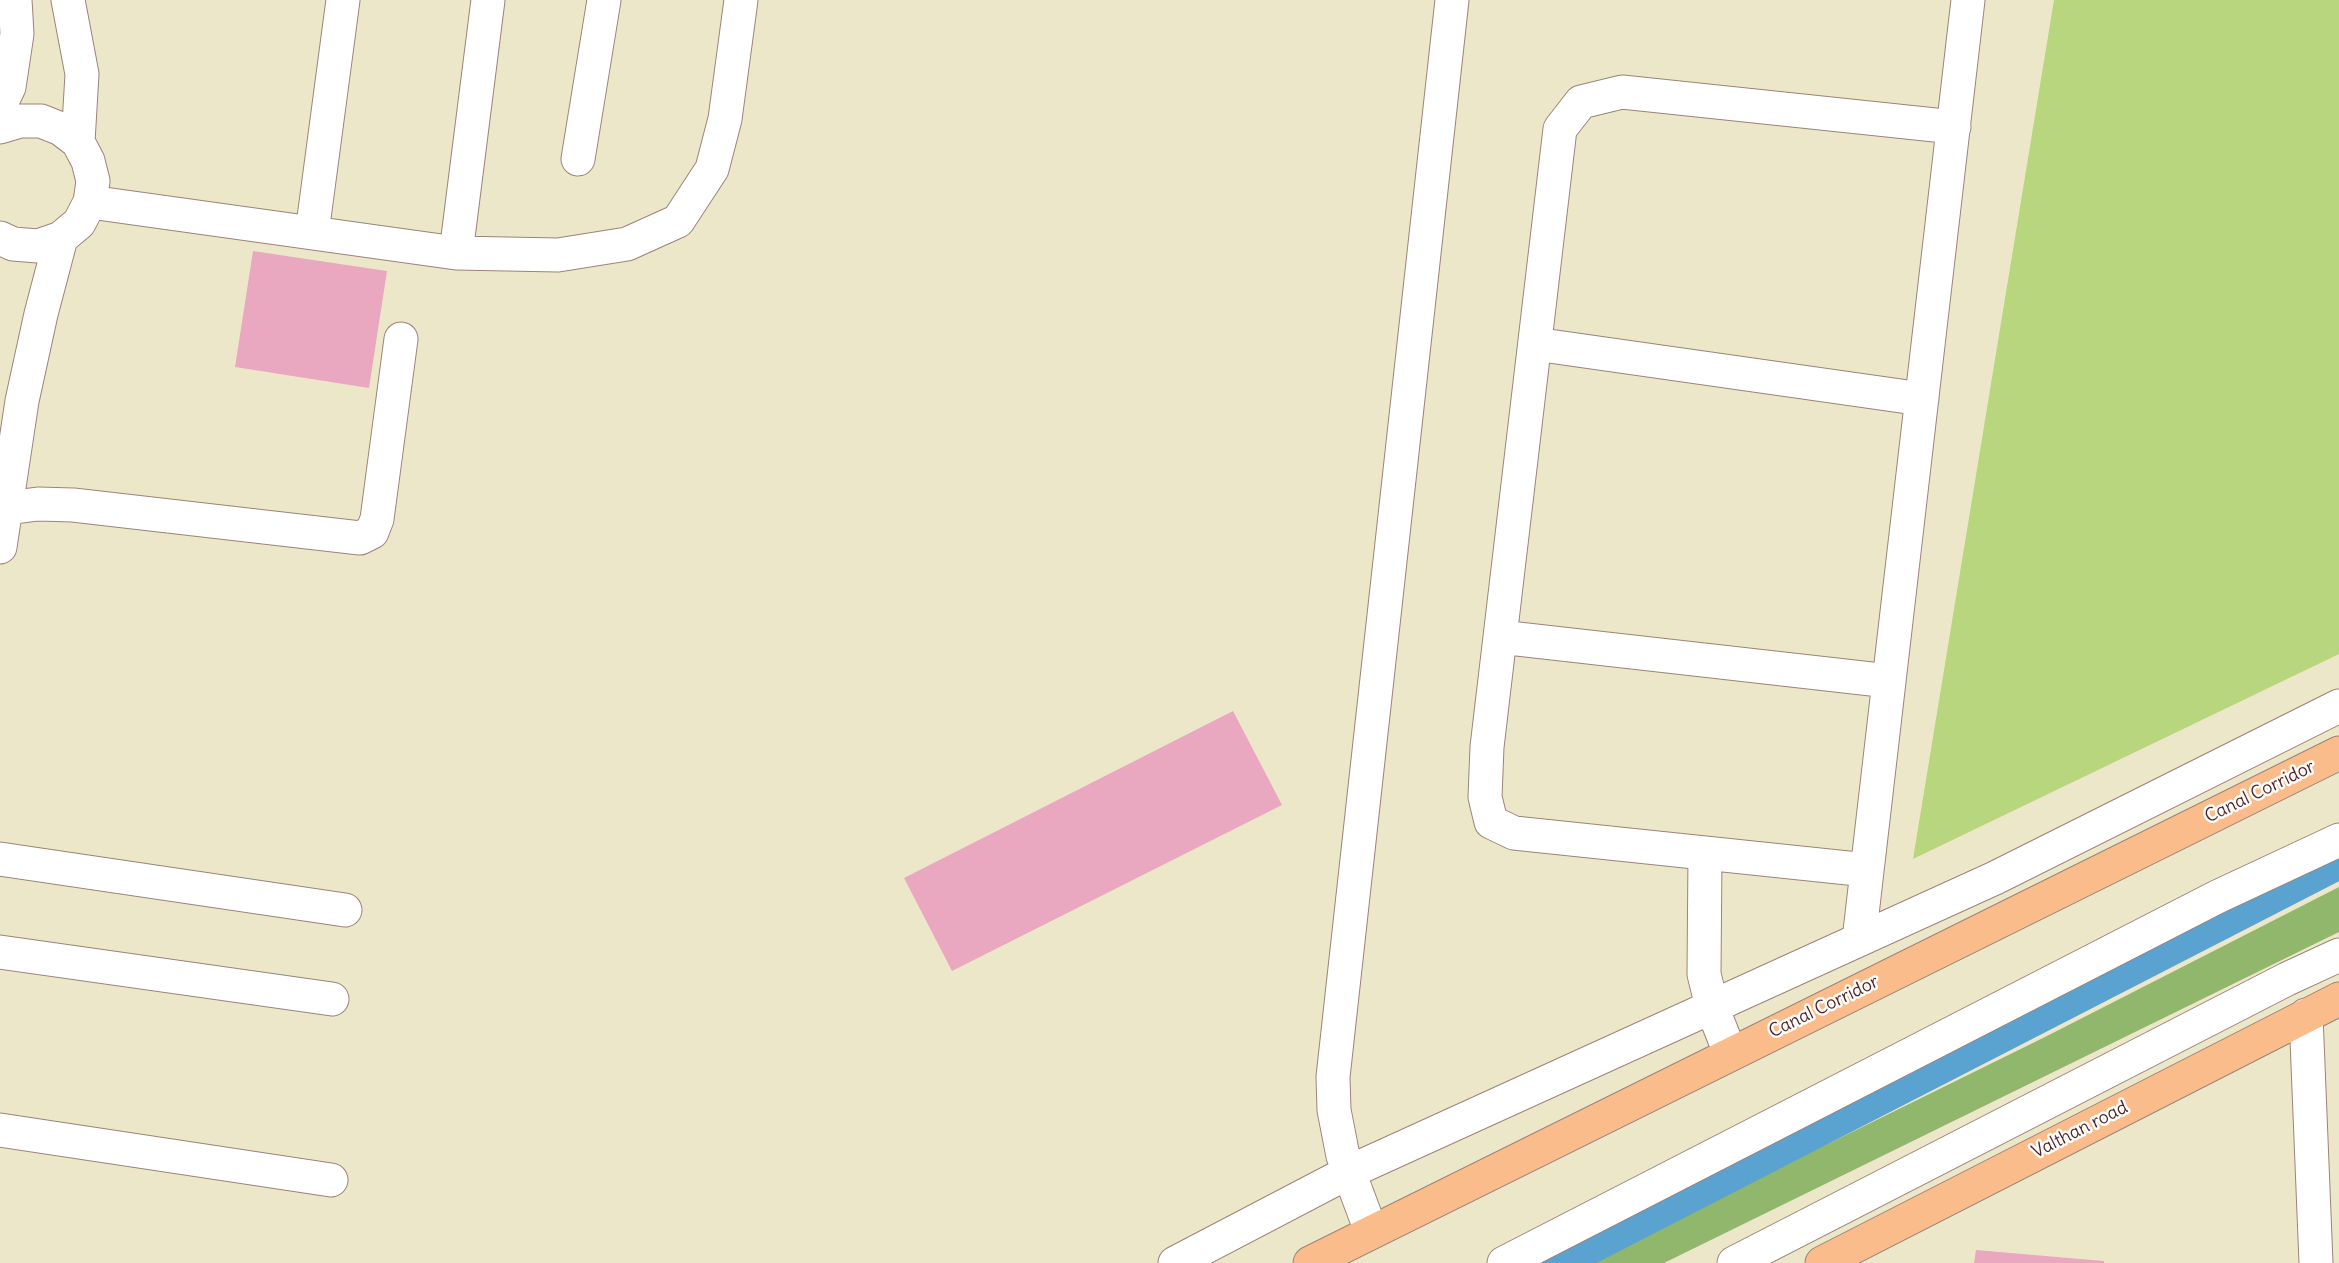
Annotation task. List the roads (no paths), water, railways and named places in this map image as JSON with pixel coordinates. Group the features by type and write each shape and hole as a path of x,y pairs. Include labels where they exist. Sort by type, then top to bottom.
{"main road":[{"name":"Canal Corridor","path":"1311,1263 1371,1231 2339,753"},
{"name":"Valthan road","path":"1822,1263 2339,999"}],"street":[{"path":"0,106 9,87 17,34 15,0"},
{"path":"68,0 82,74 78,142"},
{"path":"312,234 343,0"},
{"path":"456,253 488,0"},
{"path":"578,159 604,0"},
{"path":"90,202 456,253 558,255 627,244 678,221 712,170 725,119 741,0"},
{"path":"1371,1231 1343,1156 1334,1110 1333,1077 1452,0"},
{"path":"1859,940 1968,0"},
{"path":"1867,870 1514,833 1491,822 1485,797 1487,747 1560,129 1581,102 1622,92 1954,128"},
{"path":"0,127 20,121 41,121 61,129 78,142 88,161 93,181 90,202 79,222 62,238 38,246 13,244 0,238"},
{"path":"0,547 2,508 22,401 41,314 62,238"},
{"path":"2,508 38,504 73,505 360,538 372,532 377,519 400,339"},
{"path":"1535,344 1922,399"},
{"path":"1500,638 1889,681"},
{"path":"1175,1263 1349,1172 1995,878 2339,706"},
{"path":"1504,1263 2207,902 2339,840"},
{"path":"1705,853 1704,974 1712,1007 1730,1053"},
{"path":"0,859 345,910"},
{"path":"0,952 332,999"},
{"path":"1734,1263 2266,990 2339,955"},
{"path":"2306,1015 2327,1222 2316,1263"},
{"path":"0,1130 331,1180"}],"waterway":[{"path":"1555,1263 2339,860"}]}
